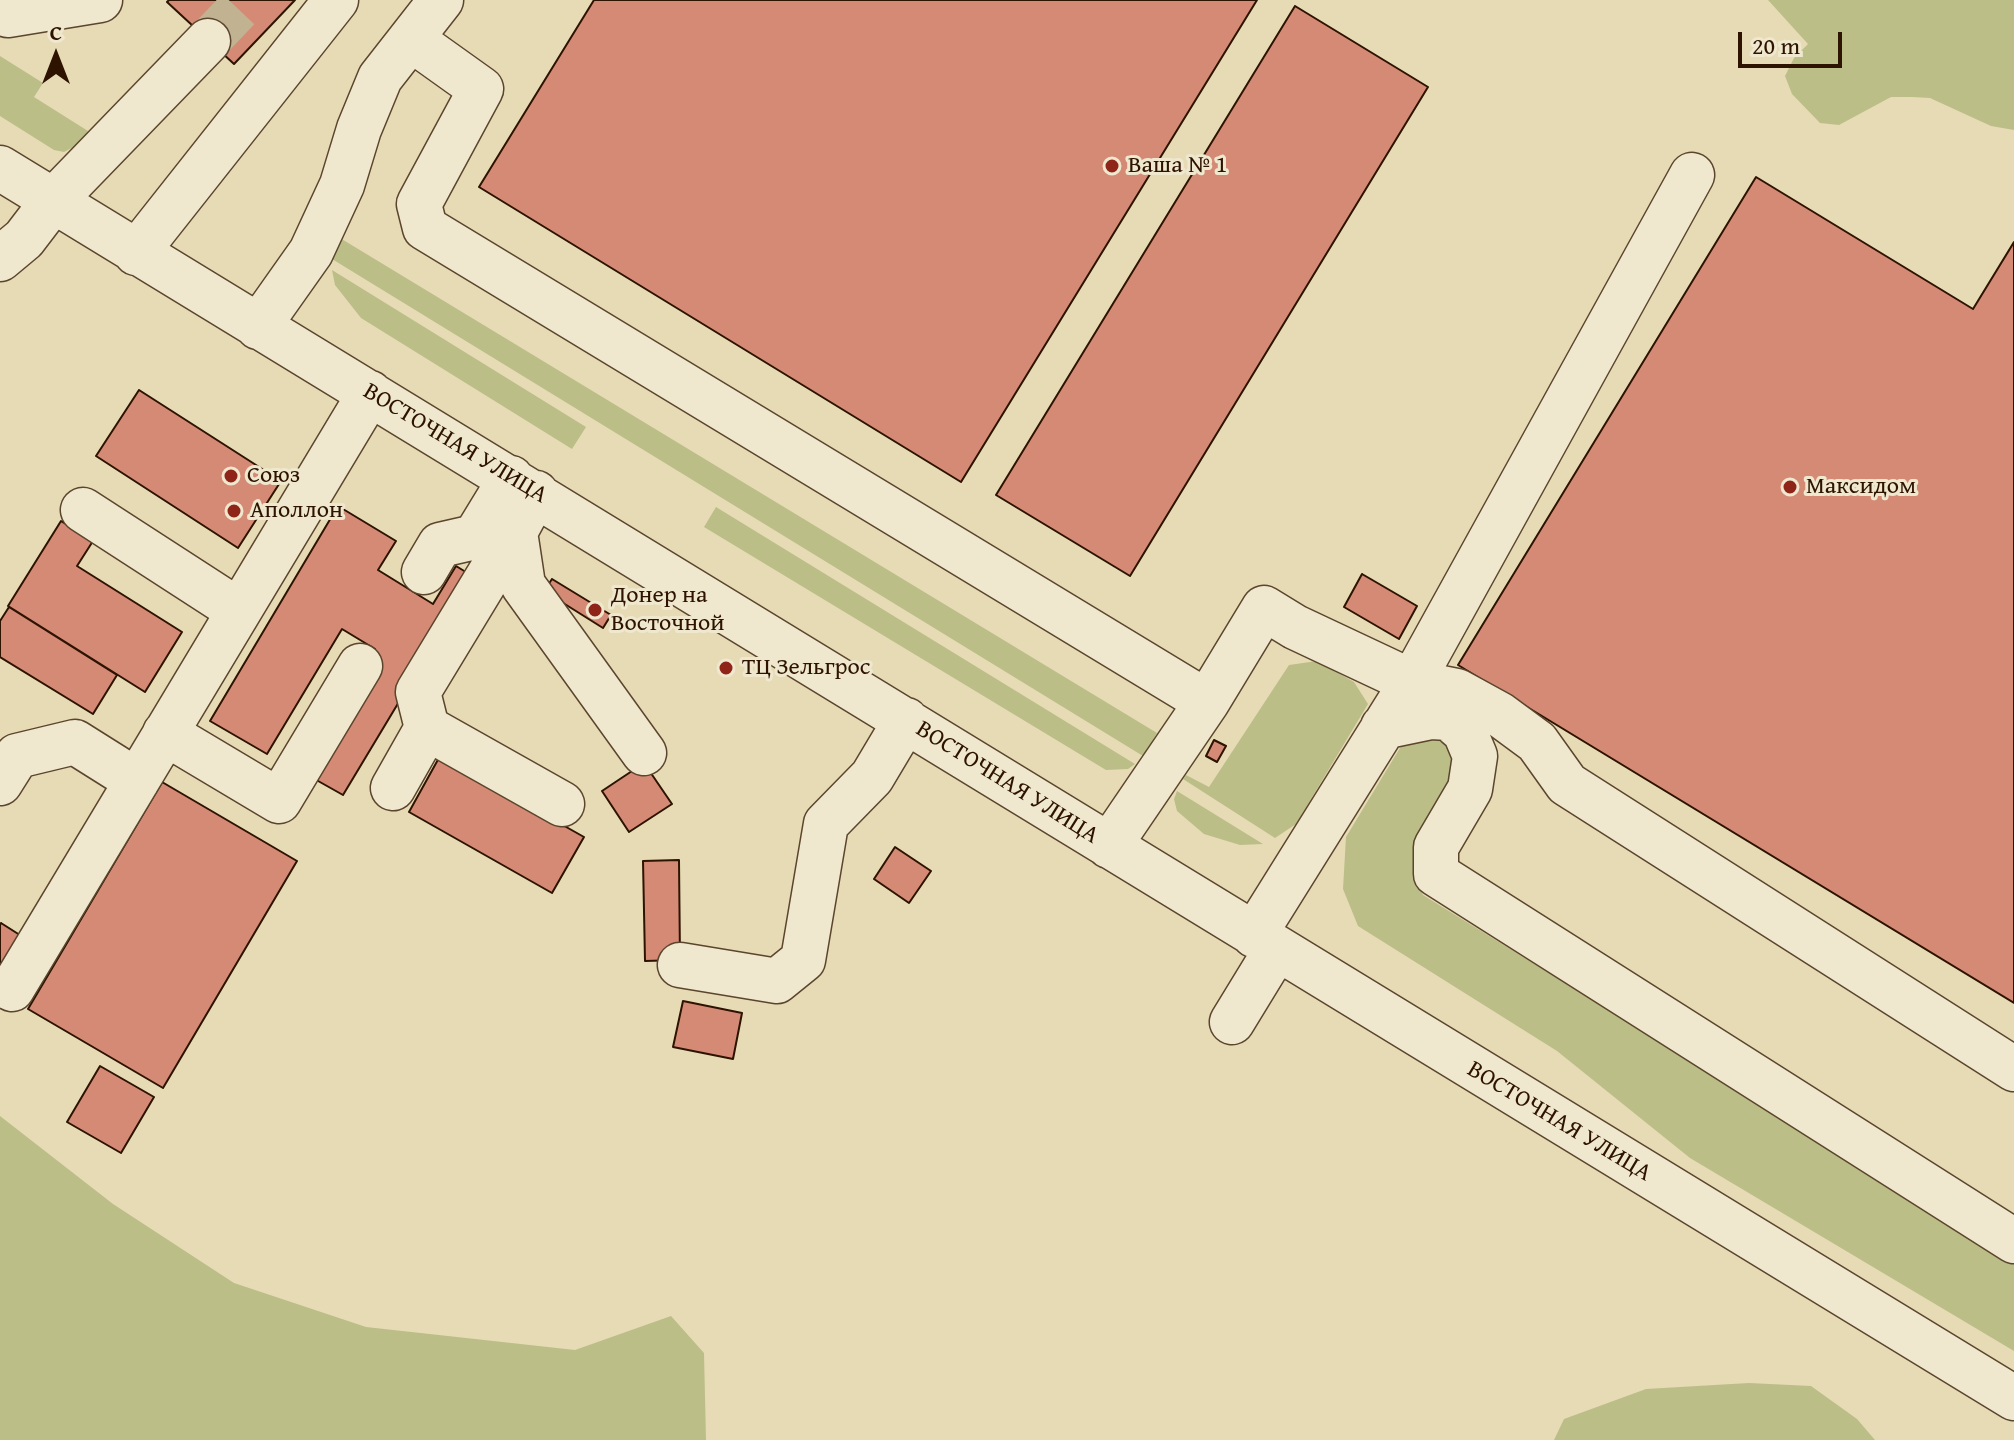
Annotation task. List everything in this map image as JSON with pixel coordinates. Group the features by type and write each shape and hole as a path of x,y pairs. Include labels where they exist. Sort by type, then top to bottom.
{"street":[{"path":"0,9 8,15 100,0"},
{"path":"136,253 336,0"},
{"path":"258,327 311,252 342,185 359,129 380,78 441,0"},
{"path":"411,39 481,89 419,204 425,228 1207,702"},
{"path":"0,259 24,239 53,201 208,41"},
{"name":"ВОСТОЧНАЯ УЛИЦА","path":"0,168 2014,1398"},
{"path":"1232,1022 1265,942 1692,175"},
{"path":"12,989 370,393"},
{"path":"523,485 515,532 523,585 644,753"},
{"path":"424,572 440,545 475,537 523,485"},
{"path":"83,510 239,611"},
{"path":"393,788 427,728 418,692 515,532"},
{"path":"1109,846 1207,702 1264,608 1295,627 1412,682 1457,691 1499,714 1537,742 1567,784 2014,1069"},
{"path":"165,733 279,801 360,666"},
{"path":"1383,727 1431,717 1449,718 1465,732 1475,756 1470,789 1436,847 1436,874 2014,1241"},
{"path":"680,965 777,981 803,960 826,824 872,777 906,720"},
{"path":"427,728 562,804"},
{"path":"1567,784 1576,736"},
{"path":"0,783 17,756 75,742 137,781"}],"green space":[{"path":"1768,0 2014,0 2014,130 1991,126 1930,98 1912,97 1891,97 1839,125 1820,123 1792,94 1785,76 1794,58 1808,44"},
{"path":"0,56 43,83 34,97 88,131 81,143 64,152 54,150 0,116"},
{"path":"340,238 1157,733 1143,756 332,259"},
{"path":"332,270 586,427 572,449 361,318 335,285"},
{"path":"716,507 1135,764 1128,769 1106,770 704,527"},
{"path":"1317,661 1354,682 1368,704 1296,824 1275,838 1183,779 1186,775 1209,787 1289,665"},
{"path":"1419,736 1442,738 1459,758 1415,875 1423,895 2014,1261 2014,1351 1690,1158 1557,1051 1358,926 1343,889 1346,837 1403,743"},
{"path":"1177,791 1263,844 1240,845 1204,834 1177,811 1174,799"},
{"path":"0,1116 113,1204 234,1283 366,1327 575,1350 671,1316 704,1353 706,1440 0,1440"},
{"path":"1749,1383 1811,1386 1857,1419 1875,1440 1554,1440 1564,1419 1646,1389"}],"building":[{"path":"295,0 234,64 167,2"},
{"path":"594,0 1257,0 961,482 479,187"},
{"path":"1295,6 1428,87 1130,576 996,495"},
{"name":"Максидом","path":"1756,177 1973,309 2014,242 2014,1003 1458,665"},
{"path":"139,390 281,481 238,548 96,456"},
{"path":"338,506 396,541 378,570 433,604 456,566 474,577 343,795 311,777 376,669 375,649 342,629 267,754 210,721"},
{"path":"61,521 93,541 77,566 182,632 145,692 8,606"},
{"path":"1362,574 1417,606 1399,639 1344,607"},
{"path":"552,579 611,615 603,628 544,591"},
{"path":"9,607 117,675 93,714 0,657 0,621"},
{"path":"1214,740 1226,746 1217,762 1206,756"},
{"path":"440,756 584,837 552,893 409,812"},
{"path":"644,763 672,804 629,832 602,791"},
{"path":"162,782 297,861 163,1088 28,1009"},
{"path":"895,847 931,871 909,903 874,879"},
{"path":"679,860 680,960 645,961 643,861"},
{"path":"0,925 23,937 0,974"},
{"path":"683,1001 742,1013 733,1059 673,1047"},
{"path":"100,1066 154,1097 121,1153 67,1122"}],"tunnel":[{"path":"208,41 247,0"}],"place":[{"name":"Ваша № 1","path":"1112,166"},
{"name":"Союз","path":"231,476"},
{"name":"Максидом","path":"1790,487"},
{"name":"Аполлон","path":"234,511"},
{"name":"Донер на Восточной","path":"595,610"},
{"name":"ТЦ Зельгрос","path":"726,668"}]}
